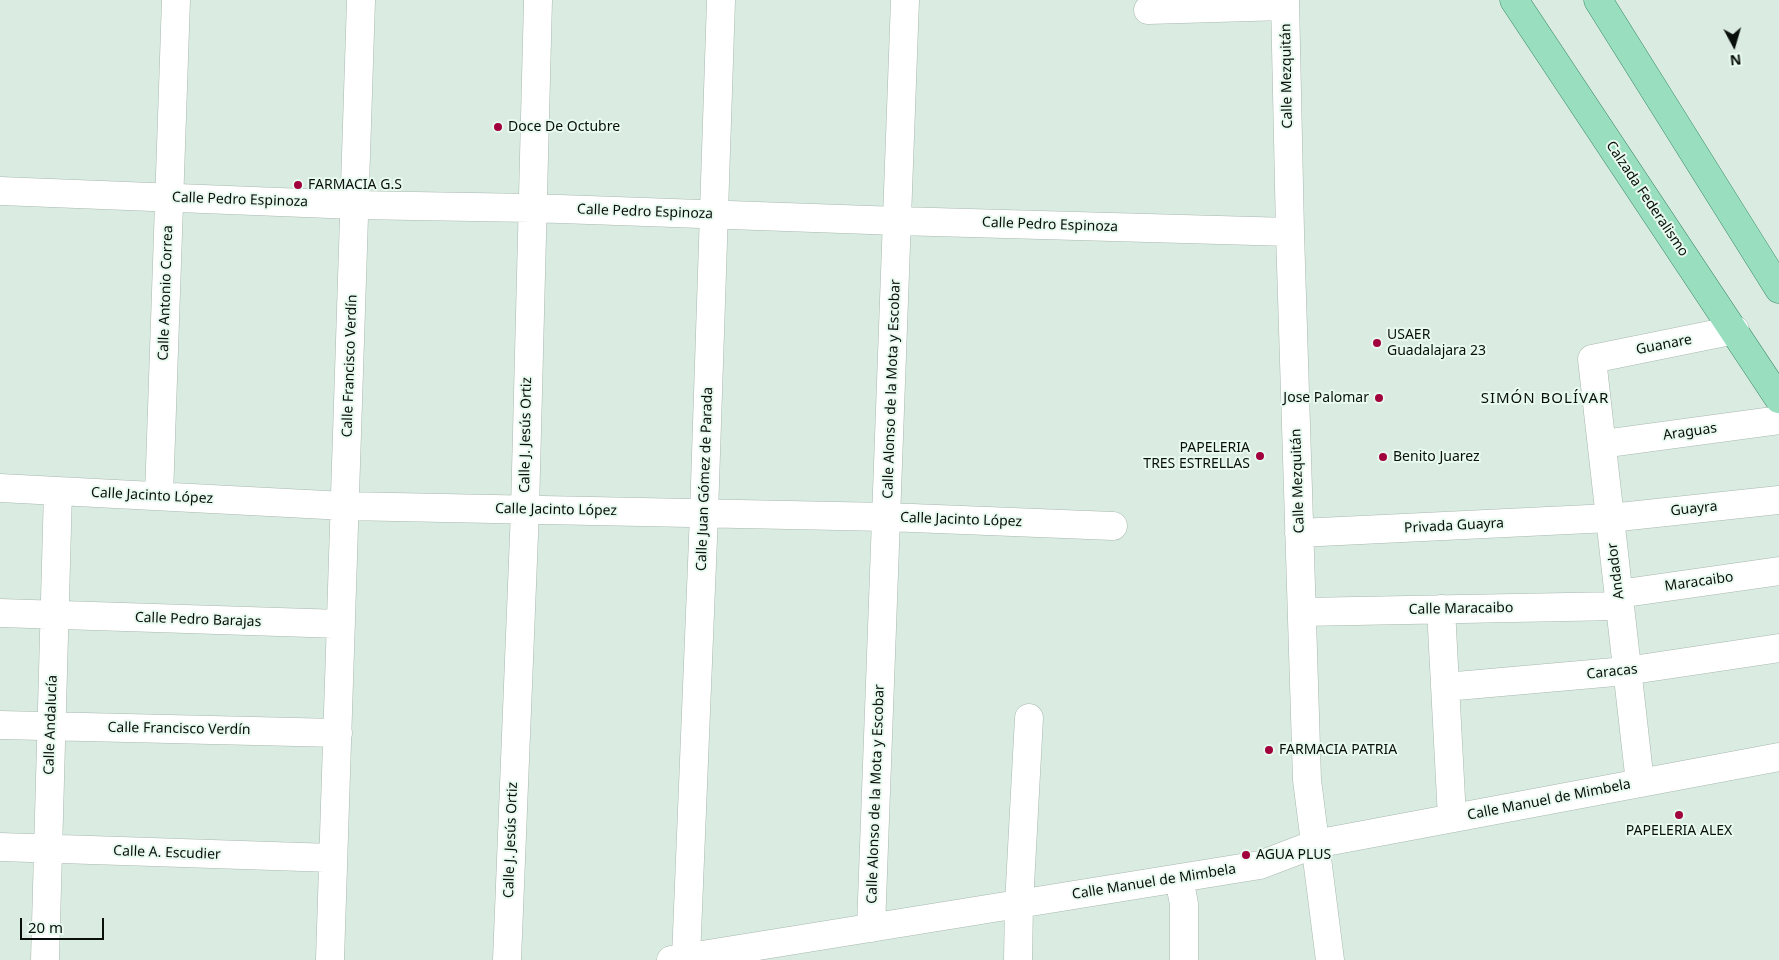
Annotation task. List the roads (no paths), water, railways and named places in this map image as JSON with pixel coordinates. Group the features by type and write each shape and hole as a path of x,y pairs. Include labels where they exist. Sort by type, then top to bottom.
{"main road":[{"name":"Calzada Federalismo","path":"1514,0 1735,330 1779,399"},
{"path":"1598,0 1779,289"}],"street":[{"name":"Calle Antonio Correa","path":"159,496 176,0"},
{"name":"Calle Francisco Verdín","path":"330,960 356,205 361,0"},
{"name":"Calle J. Jesús Ortiz","path":"507,960 525,510 538,0"},
{"name":"Calle Juan Gómez de Parada","path":"679,959 704,514 721,0"},
{"name":"Calle Alonso de la Mota y Escobar","path":"870,928 905,0"},
{"path":"1148,10 1285,3"},
{"name":"Calle Mezquitán","path":"1285,3 1307,780 1330,960"},
{"name":"Calle Pedro Espinoza","path":"0,191 356,205 532,208 1290,232"},
{"name":"Guanare","path":"1592,359 1735,330"},
{"name":"Andador","path":"1592,359 1640,783"},
{"name":"Araguas","path":"1602,444 1779,420"},
{"name":"Calle Jacinto López","path":"0,488 345,506 887,517 1113,526"},
{"name":"Calle Andalucía","path":"45,960 58,491"},
{"name":"Guayra","path":"1610,518 1779,500"},
{"name":"Privada Guayra","path":"1299,533 1610,518"},
{"name":"Maracaibo","path":"1619,600 1779,571"},
{"name":"Calle Maracaibo","path":"1302,612 1441,609 1619,600"},
{"path":"1441,609 1452,818"},
{"name":"Calle Pedro Barajas","path":"0,613 341,624"},
{"name":"Caracas","path":"1445,686 1626,671 1779,648"},
{"path":"1018,960 1019,904 1030,718"},
{"name":"Calle Francisco Verdín","path":"0,725 338,733"},
{"name":"Calle Manuel de Mimbela","path":"679,959 804,949 870,928 1260,865 1315,844 1779,757"},
{"name":"Calle A. Escudier","path":"0,847 333,858"},
{"path":"1179,878 1184,904 1184,960"}],"place":[{"name":"Doce De Octubre","path":"498,127"},
{"name":"FARMACIA G.S","path":"298,185"},
{"name":"USAER Guadalajara 23","path":"1377,343"},
{"name":"Jose Palomar","path":"1379,398"},
{"name":"PAPELERIA TRES ESTRELLAS","path":"1260,456"},
{"name":"Benito Juarez","path":"1383,457"},
{"name":"FARMACIA PATRIA","path":"1269,750"},
{"name":"PAPELERIA ALEX","path":"1679,815"},
{"name":"AGUA PLUS","path":"1246,855"}],"district":[{"name":"SIMÓN BOLÍVAR","path":"1545,399"}]}
